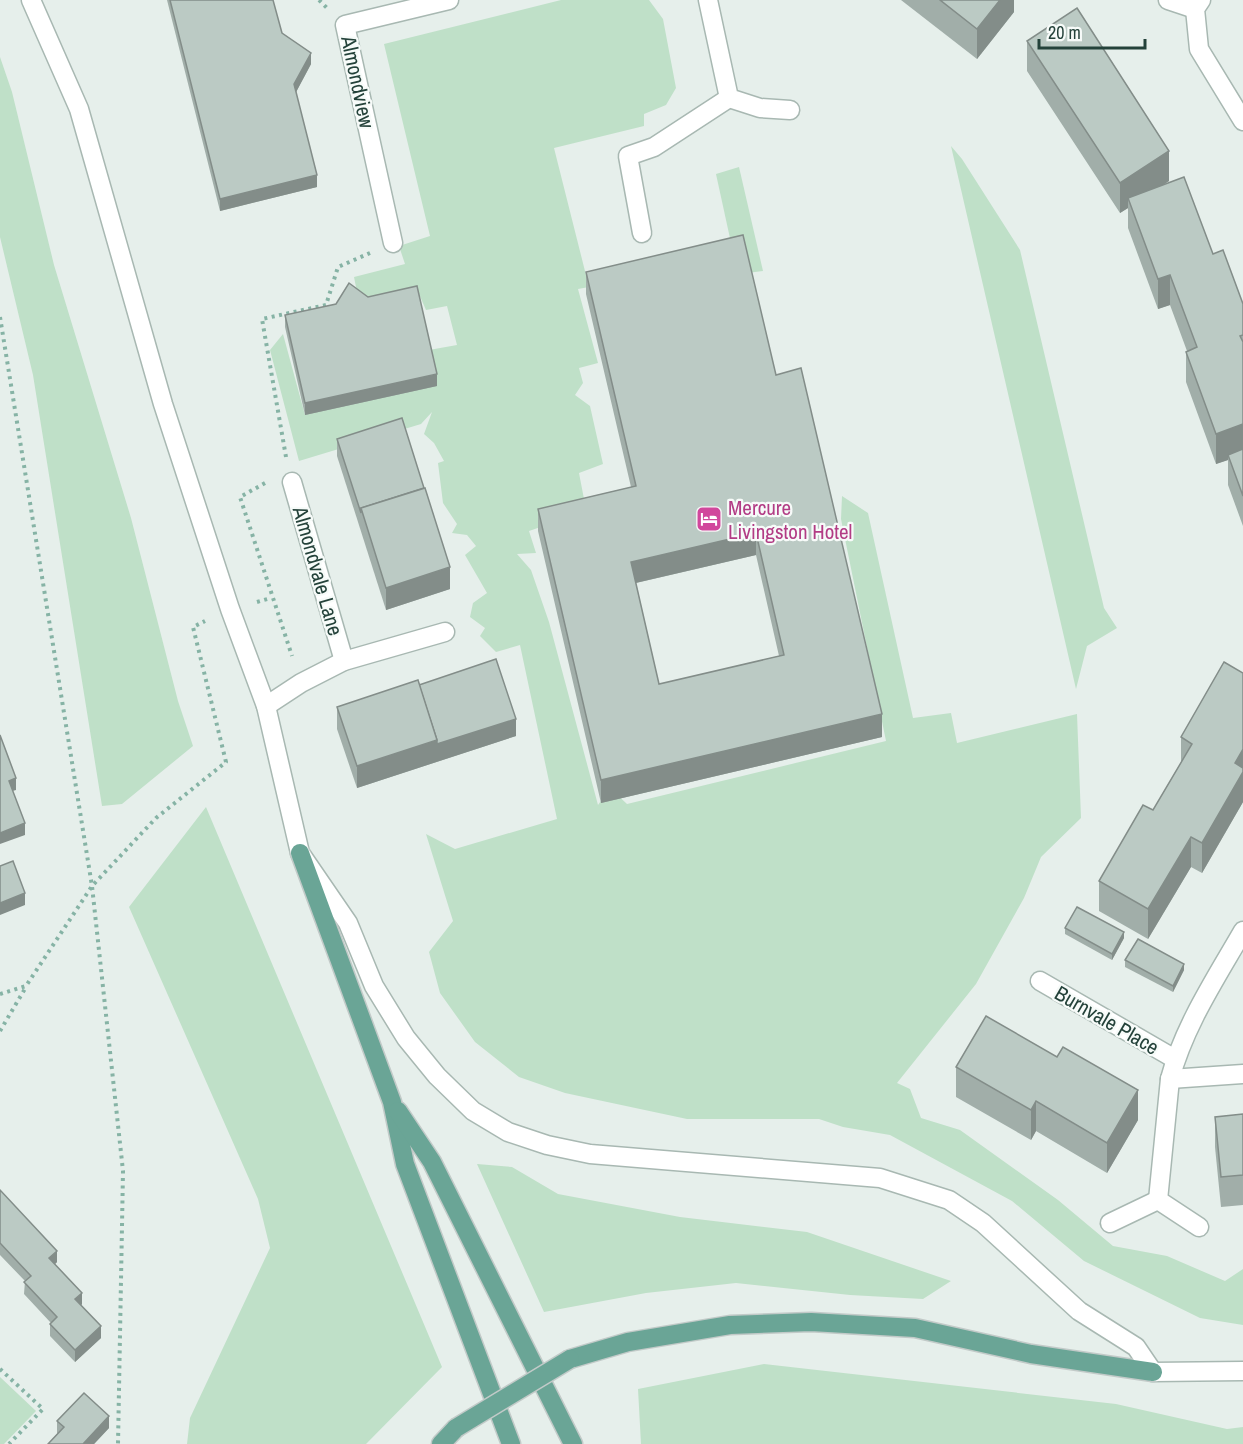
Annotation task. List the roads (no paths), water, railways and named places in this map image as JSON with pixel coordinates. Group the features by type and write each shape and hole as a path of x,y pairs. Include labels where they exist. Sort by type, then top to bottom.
{"main road":[{"path":"300,852 392,1101 405,1164 511,1444"},
{"path":"392,1101 432,1162 573,1444"},
{"path":"441,1444 456,1428 570,1359 628,1342 730,1325 811,1322 915,1328 1031,1354 1153,1372"}],"street":[{"path":"31,0 79,109 163,404 230,609 266,706 300,852 348,923 374,986 406,1038 437,1076 473,1111 508,1132 547,1145 590,1154 880,1178 949,1200 983,1223 1079,1311 1136,1347 1153,1372 1243,1371"},
{"name":"Almondview","path":"393,243 345,25 449,0"},
{"path":"708,0 729,98"},
{"path":"1168,0 1198,4 1198,50 1243,121"},
{"path":"729,98 760,108 790,110"},
{"path":"642,233 627,156 654,147 729,98"},
{"name":"Almondvale Lane","path":"292,482 344,661"},
{"name":"Almondvale Lane","path":"266,706 301,683 344,661 445,632"},
{"name":"Burnvale Place","path":"1158,1200 1170,1079 1175,1059 1201,1004 1243,931"},
{"name":"Burnvale Place","path":"1040,981 1175,1059"},
{"name":"Burnvale Place","path":"1170,1079 1243,1074"},
{"path":"1110,1223 1158,1200 1200,1227"}],"place":[{"name":"Mercure Livingston Hotel","path":"709,519"}]}
